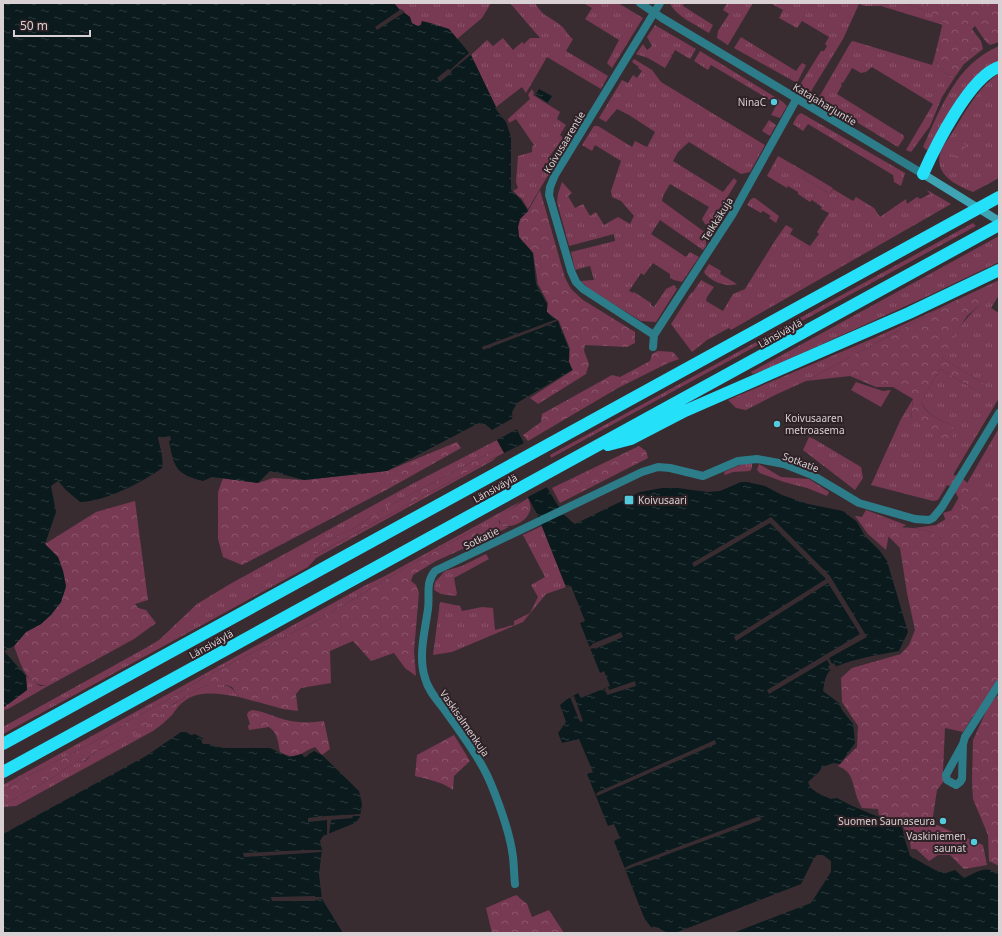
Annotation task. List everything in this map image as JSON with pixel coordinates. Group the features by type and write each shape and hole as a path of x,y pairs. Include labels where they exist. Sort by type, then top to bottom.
{"highway":[{"path":"923,174 941,138 974,86 995,69 999,68"},
{"name":"Länsiväylä","path":"3,744 997,198"},
{"name":"Länsiväylä","path":"3,772 999,225"},
{"path":"588,451 631,439 685,411 909,313 999,270"}],"main road":[{"name":"Katajaharjuntie","path":"923,174 999,221"}],"street":[{"name":"Katajaharjuntie","path":"640,3 654,13 923,174"},
{"name":"Koivusaarentie","path":"654,335 598,300 576,282 571,271 549,195 550,187 555,175 660,3"},
{"name":"Telkkäkuja","path":"653,347 654,335 732,215 797,98"},
{"name":"Sotkatie","path":"435,571 642,472 658,467 670,468 703,476 738,461 756,459 784,464 812,474 859,503 915,519 929,520 934,518 942,508 999,412"},
{"name":"Vaskisalmenkuja","path":"435,571 430,577 429,582 429,607 422,652 424,677 435,698 483,767 491,783 506,827 513,856 515,884"},
{"path":"963,744 965,737 999,684"}],"green space":[{"path":"394,3 491,3 482,18 457,39 449,29 430,23 422,22 419,27 411,23 410,17 399,9"},
{"path":"510,3 535,3 544,14 562,27 573,39 566,51 608,76 601,89 547,57 526,93 522,87 496,107 471,55 487,40 493,46 503,38 513,50 522,42 524,44 530,38 540,38"},
{"path":"583,3 618,3 643,18 612,68 607,63 619,40 585,19 592,8"},
{"path":"670,3 684,3 683,6 713,25 709,33 681,16 676,12"},
{"path":"727,3 753,3 728,45 717,38 718,31 729,14 723,10"},
{"path":"770,3 905,3 945,18 943,25 881,6 864,6 859,4 843,39 810,93 800,87 801,83 821,51 824,51 827,46 825,44 829,37 802,21 797,28 779,18 783,10"},
{"path":"905,3 999,3 999,42 990,45 986,42 975,26 972,29 981,41 983,49 964,64 955,77 946,74 934,59 944,18"},
{"path":"655,25 696,49 690,59 675,50 665,68 648,58 636,54 643,44 647,50 652,46 647,37"},
{"path":"741,37 796,71 802,63 806,65 797,83 734,48"},
{"path":"853,41 932,65 934,59 946,74 955,77 942,97 930,126 911,152 906,150 933,104 872,67 866,72 861,73 852,68 843,83 842,82 837,94 903,135 904,138 898,147 818,99"},
{"path":"999,46 999,63 928,151 923,147 936,117 952,89 972,64 984,54"},
{"path":"700,51 783,102 787,106 780,118 771,115 777,104 711,65 708,70 694,61"},
{"path":"634,59 652,70 661,82 765,145 750,172 741,174 689,142 678,152 673,161 723,192 734,178 737,181 710,226 705,224 702,219 709,207 670,184 663,196 662,201 706,233 706,246 703,250 660,220 651,234 686,257 690,252 699,257 682,282 670,278 670,274 653,263 644,275 641,273 629,291 634,292 651,303 654,307 666,289 674,285 677,289 656,322 641,321 589,289 581,281 594,280 590,266 575,270 571,252 615,241 614,234 569,246 557,202 562,182 572,193 568,196 575,208 583,204 590,216 596,212 604,225 618,217 630,224 634,216 621,201 612,197 611,191 621,161 595,145 592,151 582,145 594,126 598,126 632,147 635,141 647,147 655,132 629,115 617,109 606,122 599,118 622,80 628,83 633,75 637,78 642,71 632,62"},
{"path":"999,73 999,178 973,192 963,188 945,175 939,161 941,151 979,92"},
{"path":"532,89 534,93 533,95 560,112 557,119 566,125 560,135 563,138 549,157 556,162 528,209 522,199 513,191 518,188 516,182 518,156 532,152 532,147 534,145 516,119 509,123 508,119 530,99 528,95"},
{"path":"801,113 905,173 901,186 894,182 893,175 808,124 803,131 793,124 797,116"},
{"path":"769,120 776,125 770,136 762,131"},
{"path":"958,142 963,142 966,147 962,150 963,153 961,158 956,158 951,153 952,149 956,148"},
{"path":"778,156 806,172 803,177 830,194 833,189 853,201 856,197 874,208 880,217 906,199 907,204 917,197 920,199 930,194 927,190 951,204 731,330 729,328 707,340 692,352 671,324 701,280 714,287 706,301 723,311 733,294 745,289 786,225 793,229 790,234 810,246 819,234 817,232 829,213 821,209 822,207 812,200 810,202 798,194 798,192 788,186 787,188 767,176"},
{"path":"806,172 833,188 830,194 803,177"},
{"path":"540,190 565,278 571,289 583,300 635,332 635,343 627,347 585,345 584,351 589,364 586,374 538,404 530,398 573,370 569,362 570,349 559,321 547,312 548,303 538,284 533,253 519,237 518,227 520,219 528,211"},
{"path":"753,198 779,216 776,223 769,218 771,216 763,211 761,213 747,205"},
{"path":"973,223 976,226 551,458 550,455"},
{"path":"999,236 999,262 763,371 752,374 751,372"},
{"path":"769,253 785,262 781,268 765,259"},
{"path":"709,264 721,271 720,274 737,284 728,285 714,281 704,272"},
{"path":"999,280 999,295 991,308 999,313 999,398 938,500 933,501 871,485 901,419 913,399 911,419 951,425 938,419 930,413 921,402 940,369 981,393 983,383 942,358 958,330 980,305 980,289"},
{"path":"980,289 980,305 967,316 952,339 949,349 942,358 983,383 987,390 981,393 940,369 921,402 926,410 938,419 951,425 954,430 952,438 946,442 911,419 913,399 893,387 876,387 850,376 806,381 948,304"},
{"path":"946,305 806,381 746,410 736,408 728,400 874,338"},
{"path":"658,351 673,352 679,359 618,388 528,441 523,435 541,422 542,414 612,375 620,377 650,361 652,354"},
{"path":"856,382 883,391 891,390 881,407 851,390"},
{"path":"999,428 999,555 942,539 931,532 914,528 936,525 954,514 951,511"},
{"path":"809,437 861,467 863,478 855,490 803,450"},
{"path":"497,440 503,451 498,450 489,453 387,507 354,528 318,545 313,550 315,555 497,457 492,461 316,558 308,567 3,734 3,727 159,640 197,604 230,584 414,483"},
{"path":"457,442 461,448 388,489 242,565 223,557 218,539 218,492 223,478 258,483 273,478 304,480 387,471"},
{"path":"639,446 646,451 648,458 560,503 552,488"},
{"path":"498,450 503,451 504,453 315,555 313,553 312,550 318,545 354,528 387,507 489,453"},
{"path":"745,463 752,463 752,468 750,471 733,472 725,475 724,472"},
{"path":"759,464 781,477 809,479 829,492 827,496 760,473 757,470"},
{"path":"946,474 960,476 983,498 999,492 999,679 996,694 973,716 963,732 945,728 944,781 937,790 932,823 983,845 987,865 964,869 950,855 938,855 929,861 916,849 911,849 909,836 903,827 879,815 878,809 862,808 857,798 851,777 843,768 838,766 857,747 858,726 842,702 841,678 852,668 901,654 909,645 915,630 907,593 900,548 887,535 894,527 914,528 931,532 942,539 949,530 943,513 964,507 952,487 944,484"},
{"path":"528,498 530,511 527,517 517,524 501,526 498,516"},
{"path":"135,501 148,600 135,604 138,608 146,610 156,623 134,639 48,686 40,685 34,682 25,672 14,646 26,632 41,624 61,602 66,587 63,571 58,557 45,544 96,512"},
{"path":"521,501 499,516 499,523 509,527 478,542 484,537 484,533 478,528 408,566 325,616 203,678 168,700 130,720 115,731 3,789 3,785"},
{"path":"866,510 906,525 889,534 886,550 868,534 855,516 862,517"},
{"path":"542,526 566,587 546,594 523,622 452,652 433,655 440,602 460,606 462,611 482,607 493,608 495,630 514,625 514,621 530,613 538,597 531,585 545,577 523,535"},
{"path":"478,528 484,533 484,537 478,542 436,561 413,575 411,581 416,585 419,593 414,651 416,676 405,668 394,653 371,661 353,641 330,651 331,683 301,688 296,694 298,711 283,709 239,697 232,687 226,685 208,685 197,689 173,704 144,728 105,748 98,750 84,761 78,762 64,769 56,776 3,805 3,789 115,731 130,720 168,700 203,678 325,616 408,566"},
{"path":"486,554 489,559 454,578 457,594 455,596 441,594 434,590 435,582 445,571 462,566"},
{"path":"26,676 40,686 48,686 8,709 3,710 3,708 27,690"},
{"path":"208,685 225,685 235,691 239,697 202,694 188,699 153,731 16,806 3,807 3,805 56,776 64,769 78,762 85,761 98,750 105,748 143,728 169,707 197,689"},
{"path":"999,694 999,866 989,861 988,835 973,799 972,782 973,740 989,705"},
{"path":"252,710 295,722 324,721 330,749 322,755 315,747 295,756 286,755 280,752 276,735 272,729 269,727 249,730 248,726 250,724 247,715 248,712"},
{"path":"454,735 470,761 454,776 453,790 440,783 415,776 417,755"},
{"path":"516,895 527,904 532,917 549,910 564,933 492,933 486,908"}],"water":[{"path":"3,3 394,3 399,9 410,17 412,23 418,26 421,25 422,21 449,29 471,55 496,107 495,108 506,122 511,137 511,190 521,200 528,211 520,219 518,227 519,237 533,253 536,284 547,304 547,312 553,318 557,319 569,349 569,362 572,370 517,403 512,412 513,422 550,493 567,517 575,524 640,492 662,488 677,488 708,492 720,491 741,482 747,482 765,486 782,495 808,504 843,511 857,522 865,536 880,551 887,561 908,632 899,651 872,656 840,665 828,673 825,679 823,691 839,703 842,710 853,724 855,743 840,764 834,763 822,767 819,772 808,782 809,785 820,794 831,799 837,798 902,827 910,856 935,870 946,873 955,870 964,878 982,870 990,870 999,875 999,933 733,933 811,903 831,872 831,861 823,855 817,855 814,858 801,884 675,933 666,933 656,927 652,928 643,915 614,841 620,838 614,824 608,826 587,774 593,772 579,739 562,743 558,733 566,722 560,705 578,693 581,698 610,686 604,671 600,673 580,623 585,621 571,586 566,587 537,514 491,429 485,424 479,423 387,471 304,480 270,471 258,483 212,477 203,481 181,472 177,468 172,457 169,441 171,440 170,436 158,438 162,456 162,468 134,485 111,495 100,499 80,502 58,481 51,486 56,512 45,544 58,557 66,586 61,602 51,615 41,624 26,632 14,646 4,651 26,676 27,690 3,708"},
{"path":"539,89 552,96 548,103 535,95"},
{"path":"181,732 186,732 191,735 195,734 204,739 201,741 203,744 223,748 270,748 289,757 302,754 306,757 314,751 322,755 359,791 362,804 360,817 355,823 323,836 320,841 322,850 319,874 322,899 343,933 3,933 3,834 146,756"}],"pier":[{"path":"401,9 405,12 377,30 375,27"},
{"path":"470,52 472,54 440,82 437,78 448,69 450,70"},
{"path":"557,319 557,321 541,328 483,350 482,347"},
{"path":"515,417 515,421 519,428 495,441 490,431"},
{"path":"526,442 549,486 526,498 502,454"},
{"path":"771,517 830,576 867,637 829,658 832,664 834,663 837,668 832,672 828,667 830,665 827,660 769,694 767,690 860,634 828,583 736,641 734,637 826,579 770,523 694,567 692,563"},
{"path":"621,632 623,637 595,649 590,649 589,647 592,644"},
{"path":"635,681 636,686 607,695 605,688 608,687 609,690"},
{"path":"574,696 583,721 580,722 570,697"},
{"path":"715,740 716,744 597,796 596,794 598,792"},
{"path":"362,814 362,816 353,816 352,818 331,820 329,834 327,834 327,820 308,822 308,818"},
{"path":"760,816 761,820 625,870 624,868 630,865"},
{"path":"322,850 321,852 244,857 243,853"},
{"path":"271,897 322,897 322,899 315,901 272,901"}],"place":[{"name":"NinaC","path":"774,102"},
{"name":"Koivusaaren metroasema","path":"777,424"},
{"name":"Koivusaari","path":"629,500"},
{"name":"Suomen Saunaseura","path":"943,821"},
{"name":"Vaskiniemen saunat","path":"974,842"}]}
